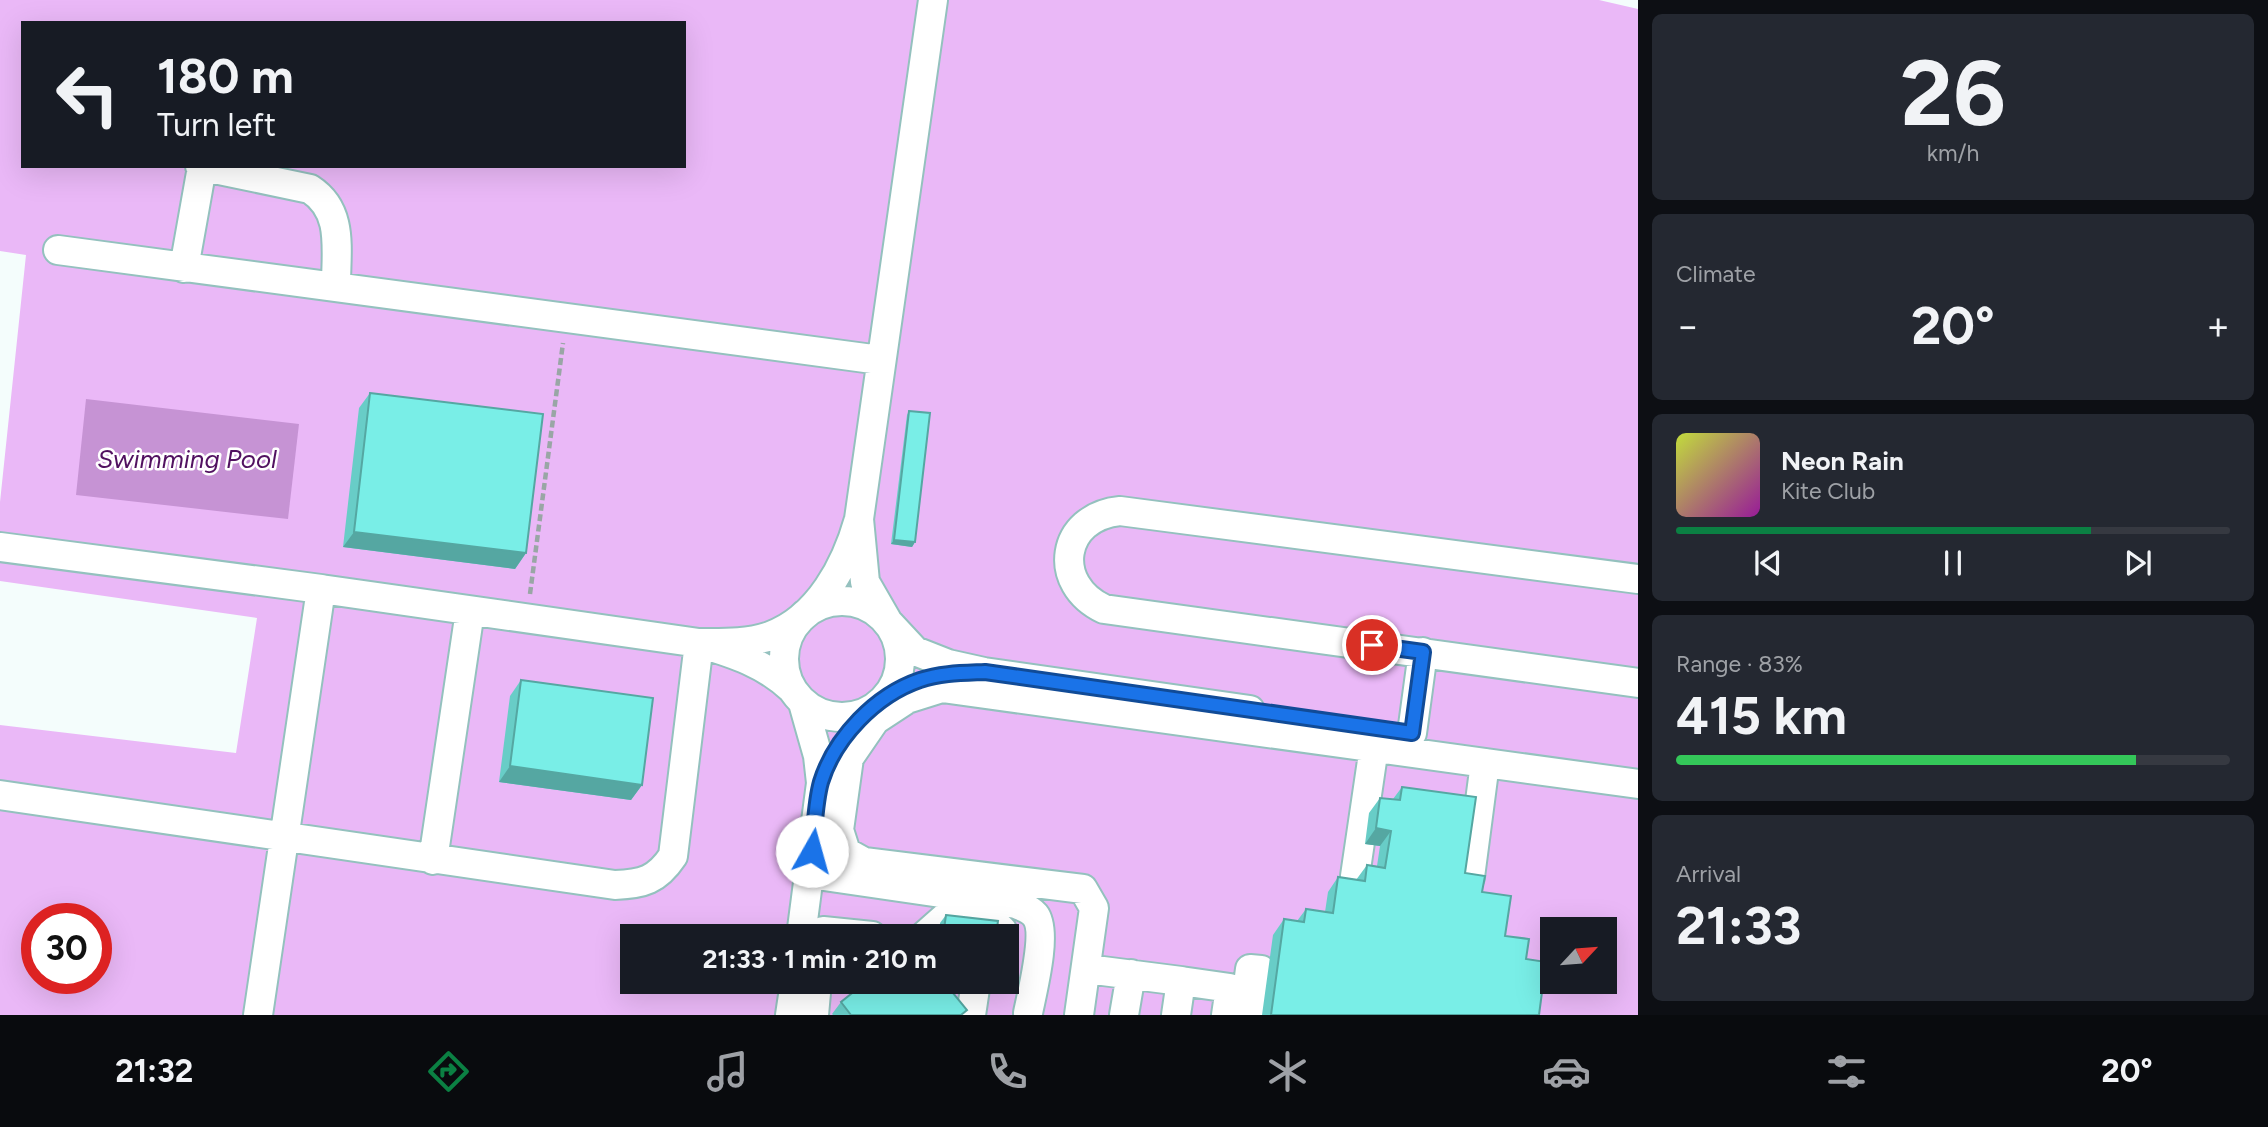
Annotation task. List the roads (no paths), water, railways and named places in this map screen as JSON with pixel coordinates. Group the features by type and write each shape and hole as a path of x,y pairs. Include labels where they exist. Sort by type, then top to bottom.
{"street":[{"path":"803,924 821,783 816,742 785,670 785,650 790,631 834,581 849,552 859,519 880,360 934,4"},
{"path":"184,268 201,168"},
{"path":"211,168 310,188 321,196 329,206 337,228 336,286"},
{"path":"58,250 880,360"},
{"path":"1638,579 1120,511 1107,512 1083,526 1070,550 1069,562 1075,586 1093,604 1104,609 1638,683"},
{"path":"821,783 832,755 849,730 879,704 895,685 901,661 896,636 865,582 859,519"},
{"path":"0,547 699,643 742,655 772,670 819,713 836,717 855,716 919,680 945,674 985,672"},
{"path":"258,1015 321,589"},
{"path":"699,643 739,642 771,635 818,605 846,601 873,609 915,651 948,664 985,672 1638,766"},
{"path":"433,860 470,611"},
{"path":"0,795 433,860 615,885 643,884 661,873 673,856 699,643"},
{"path":"1412,733 1423,652"},
{"path":"1079,1015 1094,908 1083,889 864,862 846,852 839,830 849,758 875,720 907,699 942,688 1638,784"},
{"path":"1355,876 1374,747"},
{"path":"1470,877 1485,763"},
{"path":"810,874 1016,904 1027,908 1035,915 1041,934 1028,1013"},
{"path":"938,924 950,913 988,917 996,924"},
{"path":"1244,1015 1250,968 1261,970 1255,1015"},
{"path":"1087,969 1230,988 1226,1015"},
{"path":"1124,1015 1131,974"},
{"path":"1176,1015 1181,981"},
{"path":"790,1015 793,994"},
{"path":"814,1015 816,994"},
{"path":"971,1015 974,994"},
{"path":"991,1015 994,994"}],"water":[{"name":"Swimming Pool","path":"86,399 299,424 288,519 76,495"}]}
